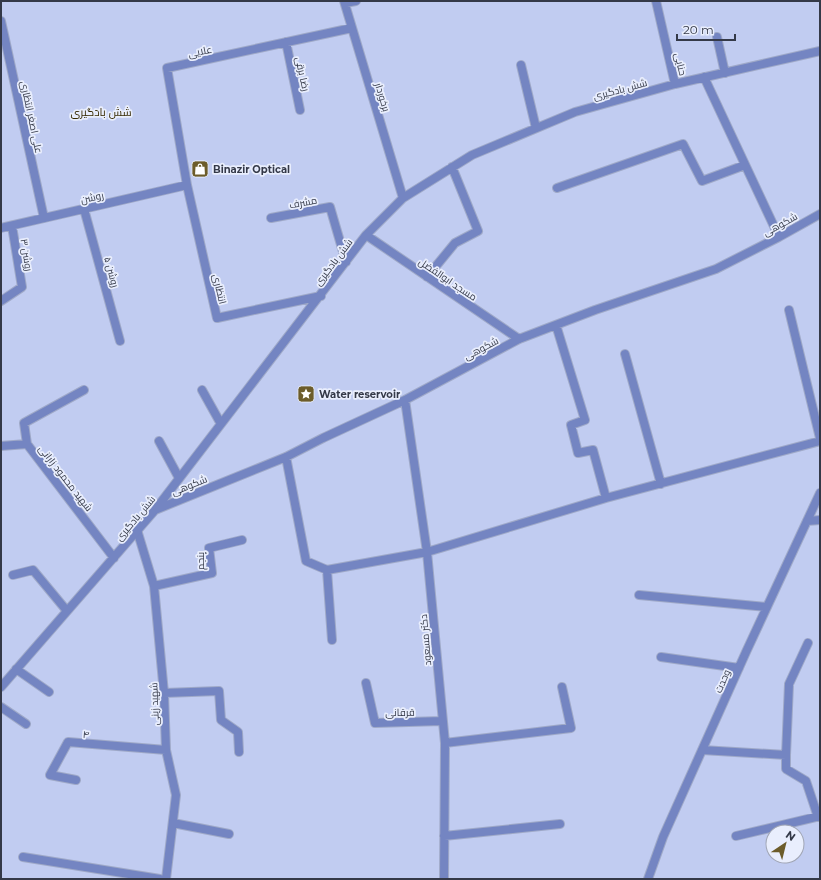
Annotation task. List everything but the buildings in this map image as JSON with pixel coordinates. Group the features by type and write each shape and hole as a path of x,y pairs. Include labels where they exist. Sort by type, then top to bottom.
{"street":[{"path":"344,2 356,1"},
{"name":"حنایی","path":"656,1 675,84"},
{"name":"برخوردار","path":"344,2 403,198"},
{"name":"علی اصغر انتظاری","path":"1,21 44,218"},
{"name":"علایی","path":"187,185 167,68 352,28"},
{"path":"716,37 725,73"},
{"name":"رضا برقی","path":"286,42 300,110"},
{"name":"شش بادگیری","path":"2,684 156,510 366,235 403,198 472,155 575,112 675,84 820,51"},
{"path":"521,65 536,128"},
{"path":"704,77 779,237"},
{"path":"557,188 683,144 702,181 745,165"},
{"path":"427,276 455,242 478,231 452,168"},
{"name":"روشن","path":"1,228 187,185"},
{"name":"انتظاری","path":"187,185 217,318 320,296"},
{"name":"مشرف","path":"271,218 330,207 346,262"},
{"name":"روشن ۵","path":"84,209 120,341"},
{"name":"شکوهی","path":"156,510 286,457 405,400 519,339 716,269 820,214"},
{"name":"روشن ۳","path":"1,301 22,287 12,226"},
{"name":"مسجد ابوالفضل","path":"366,235 519,339"},
{"path":"286,457 306,561 327,570 427,552 606,498 820,440 789,310"},
{"path":"556,325 584,420 571,424 578,453 593,450 606,498"},
{"path":"626,354 661,484"},
{"name":"شهید محمود زارانی","path":"84,390 24,423 27,444 114,558"},
{"path":"202,390 221,424"},
{"name":"دکتر مسعود","path":"405,400 427,552 444,743 444,879"},
{"path":"159,441 179,478"},
{"path":"1,446 27,444"},
{"name":"وحدت","path":"648,879 663,838 702,750 820,493"},
{"path":"807,521 820,520"},
{"name":"شهید زینی","path":"138,530 154,586 164,693 166,750 176,795 166,879"},
{"name":"پنجم","path":"154,586 212,573 208,548 242,540"},
{"path":"12,575 33,570 67,611"},
{"path":"327,570 332,640"},
{"path":"639,595 767,607"},
{"path":"736,836 819,816 806,781 786,769 789,684 808,643"},
{"path":"661,657 739,668"},
{"path":"16,669 49,692"},
{"name":"قرقانی","path":"366,684 375,723 442,721"},
{"path":"444,743 571,728 562,687"},
{"path":"164,693 219,692 222,720 238,732 239,752"},
{"path":"1,707 26,724"},
{"name":"۴","path":"76,780 50,775 68,742 166,750"},
{"path":"702,750 786,755"},
{"path":"173,823 229,834"},
{"path":"444,836 560,824"},
{"path":"23,857 160,879"}],"place":[{"name":"Binazir Optical","path":"200,169"},
{"name":"Water reservoir","path":"306,394"}],"district":[{"name":"شش بادگیری","path":"101,112"}]}
